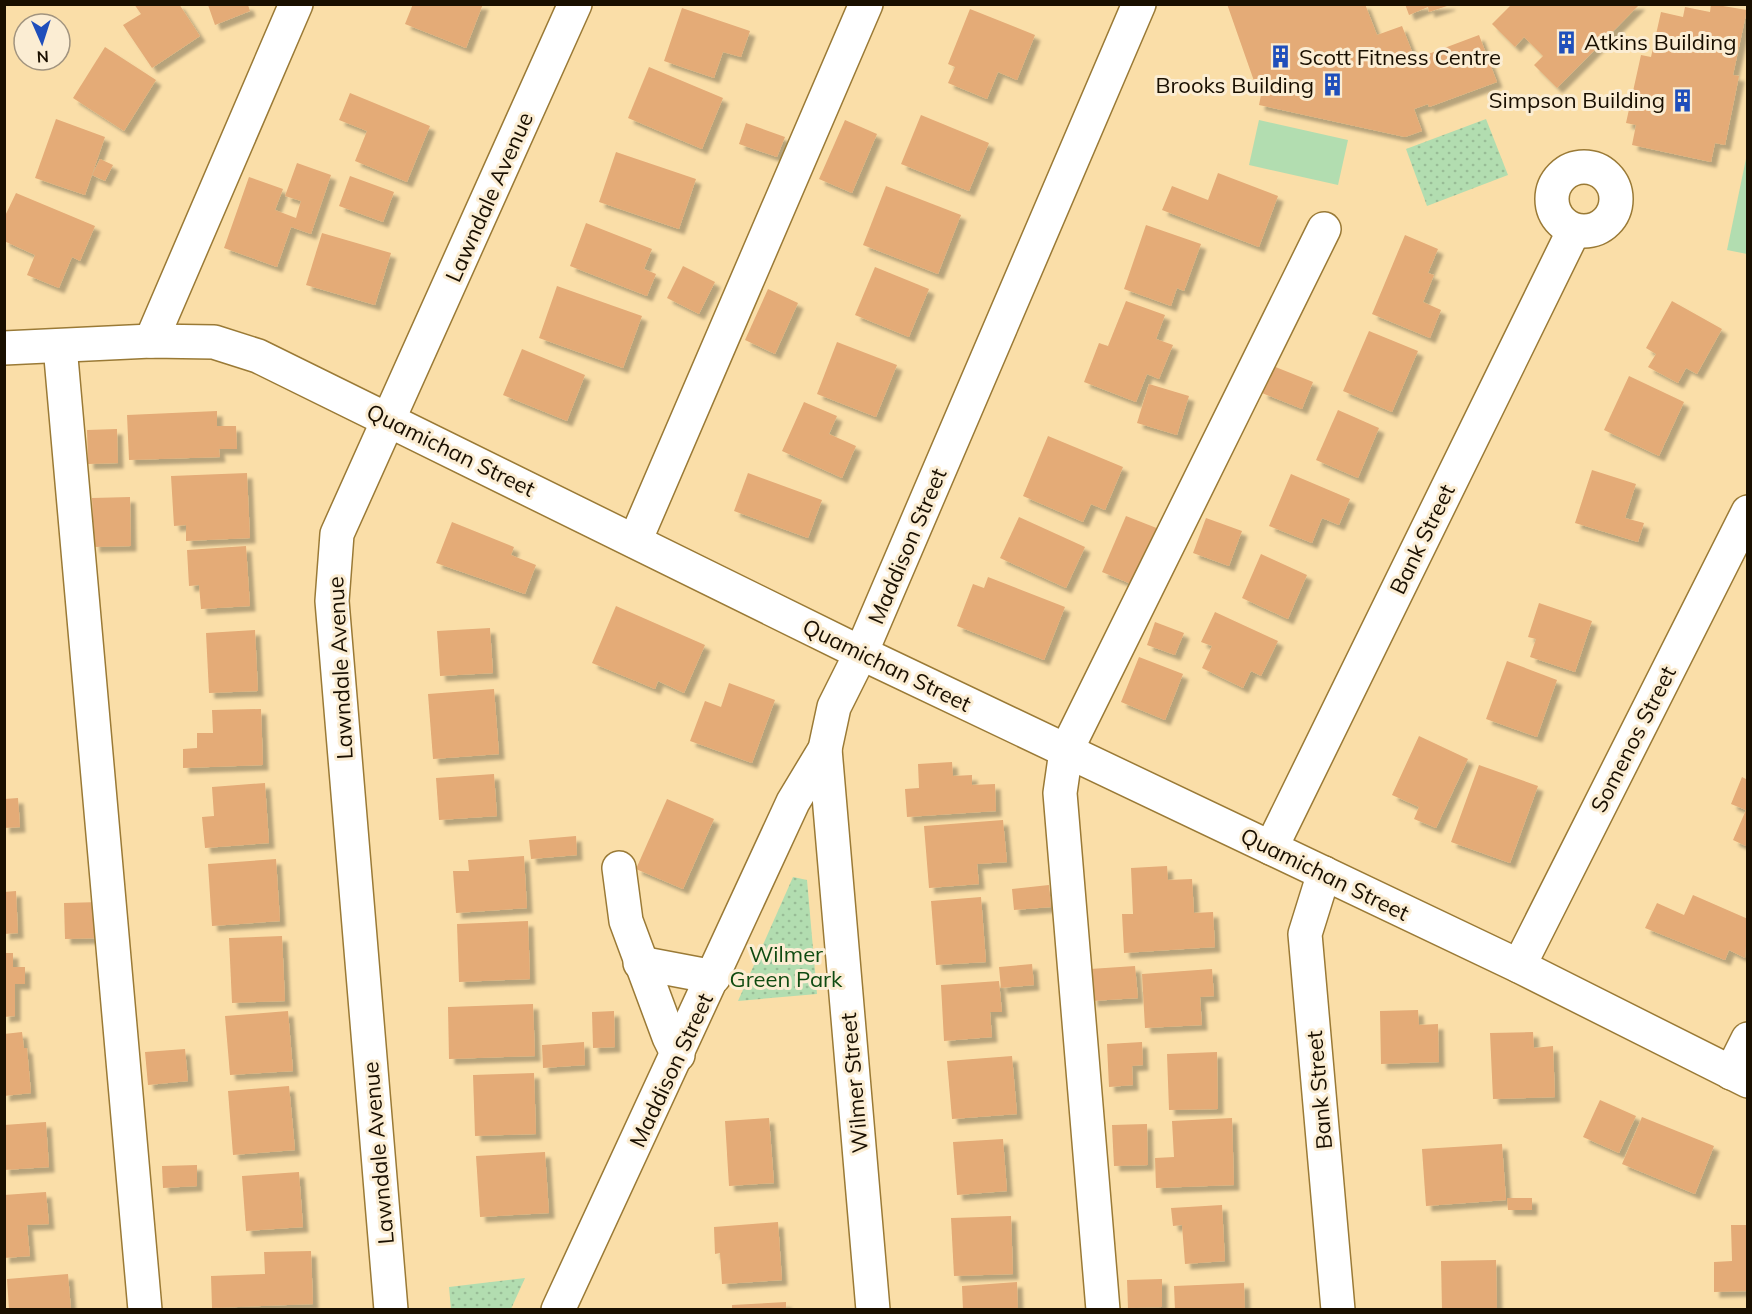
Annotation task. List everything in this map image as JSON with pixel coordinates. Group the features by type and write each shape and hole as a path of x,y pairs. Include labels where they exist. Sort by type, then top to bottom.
{"street":[{"path":"151,342 296,4"},
{"name":"Lawndale Avenue","path":"391,1310 332,602 337,534 575,4"},
{"path":"635,541 866,4"},
{"name":"Maddison Street","path":"558,1310 678,1055 793,802 825,749 834,707 861,653 1139,4"},
{"path":"1104,1310 1060,793 1066,751 1324,229"},
{"name":"Bank Street","path":"1271,848 1574,230"},
{"name":"Quamichan Street","path":"4,348 214,342 258,356 861,653 1519,966 1739,1077"},
{"path":"60,346 145,1310"},
{"name":"Somenos Street","path":"1519,966 1748,512"},
{"name":"Wilmer Street","path":"825,749 873,1310"},
{"path":"619,868 626,921 640,963 678,1055"},
{"name":"Bank Street","path":"1324,873 1305,934 1338,1310"},
{"path":"640,963 714,977"},
{"path":"1739,1077 1748,1039"}],"green space":[{"path":"1486,119 1508,175 1427,206 1406,149"},
{"path":"1259,120 1348,140 1338,185 1249,165"},
{"path":"1747,154 1747,254 1727,250"},
{"name":"Wilmer Green Park","path":"793,877 807,880 817,994 738,1001"},
{"path":"525,1278 511,1309 451,1309 449,1287"}],"building":[{"path":"134,4 179,4 200,36 152,68 123,25 141,14"},
{"path":"413,4 483,4 466,48 405,24"},
{"path":"1227,4 1365,4 1377,35 1402,26 1415,59 1479,35 1497,82 1429,107 1428,104 1414,109 1422,131 1405,137 1259,105 1262,90 1258,79 1254,81"},
{"path":"1405,4 1450,5 1429,12 1428,7 1409,15"},
{"name":"Atkins Building","path":"1512,4 1640,4 1557,88 1534,65 1543,56 1524,37 1515,47 1492,24"},
{"name":"Simpson Building","path":"1711,4 1747,10 1733,75 1739,76 1725,145 1715,143 1711,162 1632,145 1636,125 1626,123 1641,55 1651,57 1661,12 1683,17 1685,7 1710,12"},
{"path":"208,5 248,5 250,11 215,25"},
{"path":"682,8 750,31 741,57 723,52 714,78 664,61"},
{"path":"970,9 1035,35 1017,80 998,72 987,99 948,83 955,67 948,64"},
{"path":"105,47 156,80 124,131 73,98"},
{"path":"649,67 723,98 702,149 628,118"},
{"path":"350,93 430,126 407,182 355,161 367,131 339,120"},
{"path":"921,115 989,143 969,191 901,164"},
{"path":"56,119 105,137 85,195 35,178"},
{"path":"845,120 877,134 852,193 819,179"},
{"path":"746,123 785,137 777,157 739,144"},
{"path":"616,152 696,179 679,229 599,202"},
{"path":"100,159 113,165 105,181 92,175"},
{"path":"297,163 331,175 311,234 291,227 277,267 224,248 249,177 283,189 275,210 296,218 301,201 285,196"},
{"path":"1218,173 1278,196 1259,247 1162,210 1172,186 1208,200"},
{"path":"350,176 394,192 383,222 339,206"},
{"path":"886,186 961,215 938,274 863,245"},
{"path":"16,193 95,226 80,261 72,257 59,288 27,275 35,255 4,241 4,218"},
{"path":"586,223 652,249 644,269 656,274 647,296 570,266"},
{"path":"1146,225 1201,244 1184,291 1177,288 1171,306 1124,289"},
{"path":"322,233 391,253 375,305 306,285"},
{"path":"1405,235 1438,249 1428,273 1434,275 1423,302 1441,310 1430,338 1372,314"},
{"path":"683,266 715,282 699,314 667,298"},
{"path":"875,267 929,289 909,337 855,315"},
{"path":"557,286 642,316 623,368 539,338"},
{"path":"768,289 798,303 775,354 745,340"},
{"path":"1126,301 1165,315 1156,339 1173,345 1159,379 1147,374 1136,402 1084,382 1099,343 1108,346"},
{"path":"1672,301 1722,329 1697,374 1686,368 1678,383 1648,367 1656,354 1646,348"},
{"path":"1369,331 1418,351 1392,412 1343,391"},
{"path":"837,342 897,365 876,417 817,394"},
{"path":"522,349 585,375 567,421 503,395"},
{"path":"1273,366 1313,382 1302,409 1262,393"},
{"path":"1629,376 1684,402 1659,456 1604,430"},
{"path":"1149,384 1189,396 1177,435 1137,423"},
{"path":"804,402 837,416 829,434 856,446 842,478 782,451"},
{"path":"1338,410 1379,428 1358,478 1316,460"},
{"path":"217,411 217,426 236,426 237,449 219,449 220,457 129,460 127,415"},
{"path":"117,429 118,463 88,464 87,430"},
{"path":"1048,436 1123,467 1105,510 1091,504 1083,522 1023,496"},
{"path":"1592,470 1636,484 1625,518 1644,523 1638,542 1575,523"},
{"path":"247,473 250,538 186,541 186,525 174,526 171,476"},
{"path":"748,473 822,500 808,538 734,511"},
{"path":"1291,474 1350,499 1339,525 1322,518 1312,543 1269,526"},
{"path":"130,497 131,546 94,547 92,498"},
{"path":"1126,516 1159,529 1136,586 1102,572"},
{"path":"1019,517 1085,547 1066,588 1000,558"},
{"path":"1206,518 1242,531 1229,566 1193,553"},
{"path":"452,522 514,547 511,555 536,565 525,594 436,563"},
{"path":"246,546 250,606 201,609 199,585 189,586 187,550"},
{"path":"1261,554 1307,575 1288,619 1242,598"},
{"path":"988,577 1065,607 1044,660 957,626 973,584 984,588"},
{"path":"1539,603 1592,621 1575,672 1530,657 1536,639 1528,637"},
{"path":"616,606 705,645 684,693 658,681 655,689 592,663"},
{"path":"1215,612 1278,641 1261,676 1251,671 1243,688 1202,668 1212,646 1201,642"},
{"path":"1155,622 1184,633 1175,655 1147,645"},
{"path":"490,628 493,673 440,676 437,631"},
{"path":"255,630 258,691 209,693 206,633"},
{"path":"1139,657 1183,674 1165,720 1121,702"},
{"path":"1507,661 1557,680 1537,737 1486,719"},
{"path":"729,683 775,700 752,763 690,741 705,701 721,707"},
{"path":"494,689 499,754 433,759 428,694"},
{"path":"261,709 263,765 183,768 183,749 197,748 197,733 213,733 212,710"},
{"path":"1419,736 1468,759 1436,828 1414,819 1419,807 1392,795"},
{"path":"952,762 953,776 972,775 972,785 995,784 996,811 907,817 905,789 919,788 918,764"},
{"path":"1479,765 1538,786 1510,863 1451,842"},
{"path":"494,774 497,816 439,820 436,778"},
{"path":"1742,777 1748,780 1748,847 1733,840 1746,810 1731,804"},
{"path":"265,783 269,843 205,848 202,817 214,816 212,787"},
{"path":"18,798 20,827 4,828 4,799"},
{"path":"667,799 714,819 683,889 636,869"},
{"path":"1003,820 1007,862 977,864 979,884 929,888 924,826"},
{"path":"576,836 577,855 531,859 529,840"},
{"path":"524,856 527,908 456,913 453,871 469,871 468,860"},
{"path":"276,859 280,921 212,926 208,864"},
{"path":"1167,866 1168,880 1192,879 1194,913 1213,912 1215,947 1124,953 1122,914 1133,914 1131,868"},
{"path":"1049,885 1051,907 1014,910 1012,889"},
{"path":"16,891 18,933 4,934 4,892"},
{"path":"1693,895 1748,919 1745,958 1729,950 1725,960 1645,928 1657,903 1684,915"},
{"path":"981,897 986,962 936,965 931,901"},
{"path":"100,902 102,938 65,939 64,903"},
{"path":"528,921 530,979 459,982 457,924"},
{"path":"282,936 285,1001 232,1003 229,938"},
{"path":"4,953 13,953 13,967 25,967 25,984 15,984 15,1016 4,1017"},
{"path":"1032,964 1034,985 1001,988 999,967"},
{"path":"1135,966 1138,998 1092,1001 1090,969"},
{"path":"1212,969 1214,996 1200,997 1202,1025 1145,1028 1142,974"},
{"path":"999,981 1002,1012 990,1012 992,1037 944,1041 941,985"},
{"path":"533,1004 535,1056 449,1059 448,1007"},
{"path":"1418,1010 1419,1025 1438,1024 1439,1062 1381,1064 1380,1011"},
{"path":"288,1011 293,1071 230,1075 225,1016"},
{"path":"614,1011 615,1047 593,1048 592,1012"},
{"path":"22,1032 24,1048 27,1048 31,1093 4,1096 4,1034"},
{"path":"1533,1032 1534,1048 1553,1046 1555,1097 1493,1099 1490,1033"},
{"path":"584,1042 585,1065 543,1068 542,1045"},
{"path":"1142,1042 1143,1065 1132,1066 1133,1085 1109,1087 1107,1044"},
{"path":"185,1049 188,1081 148,1085 145,1052"},
{"path":"1217,1052 1218,1109 1169,1110 1167,1054"},
{"path":"1012,1056 1017,1114 952,1119 947,1061"},
{"path":"534,1073 536,1134 475,1136 473,1075"},
{"path":"289,1086 295,1150 233,1155 228,1091"},
{"path":"1600,1100 1636,1116 1619,1153 1583,1137"},
{"path":"1642,1117 1714,1146 1695,1194 1622,1164"},
{"path":"769,1118 774,1183 729,1186 725,1121"},
{"path":"1232,1118 1234,1185 1156,1188 1155,1158 1174,1157 1172,1121"},
{"path":"46,1122 49,1167 4,1170 4,1125"},
{"path":"1147,1124 1148,1165 1114,1166 1112,1125"},
{"path":"1003,1139 1007,1191 957,1195 953,1142"},
{"path":"1502,1144 1506,1200 1426,1206 1422,1149"},
{"path":"545,1152 549,1213 480,1217 476,1156"},
{"path":"197,1165 197,1186 163,1188 162,1166"},
{"path":"299,1172 303,1227 246,1231 242,1176"},
{"path":"46,1192 49,1224 27,1225 30,1256 4,1258 4,1195"},
{"path":"1507,1198 1532,1198 1532,1210 1508,1210"},
{"path":"1222,1205 1225,1261 1185,1264 1182,1225 1173,1226 1171,1208"},
{"path":"1011,1216 1013,1274 954,1276 951,1218"},
{"path":"778,1222 782,1280 722,1284 720,1253 715,1254 714,1227"},
{"path":"1731,1225 1748,1225 1748,1291 1714,1292 1714,1262 1732,1261"},
{"path":"311,1251 313,1304 212,1308 211,1276 265,1274 264,1252"},
{"path":"1496,1260 1497,1310 1442,1310 1441,1261"},
{"path":"68,1274 71,1310 9,1310 7,1279"},
{"path":"1162,1279 1162,1307 1128,1308 1127,1280"},
{"path":"1017,1282 1018,1310 963,1310 962,1286"},
{"path":"1244,1283 1245,1310 1175,1310 1174,1286"},
{"path":"786,1302 786,1310 732,1310 732,1305"}],"place":[{"name":"Atkins Building","path":"1566,42"},
{"name":"Scott Fitness Centre","path":"1281,57"},
{"name":"Brooks Building","path":"1332,85"},
{"name":"Simpson Building","path":"1683,100"}]}
